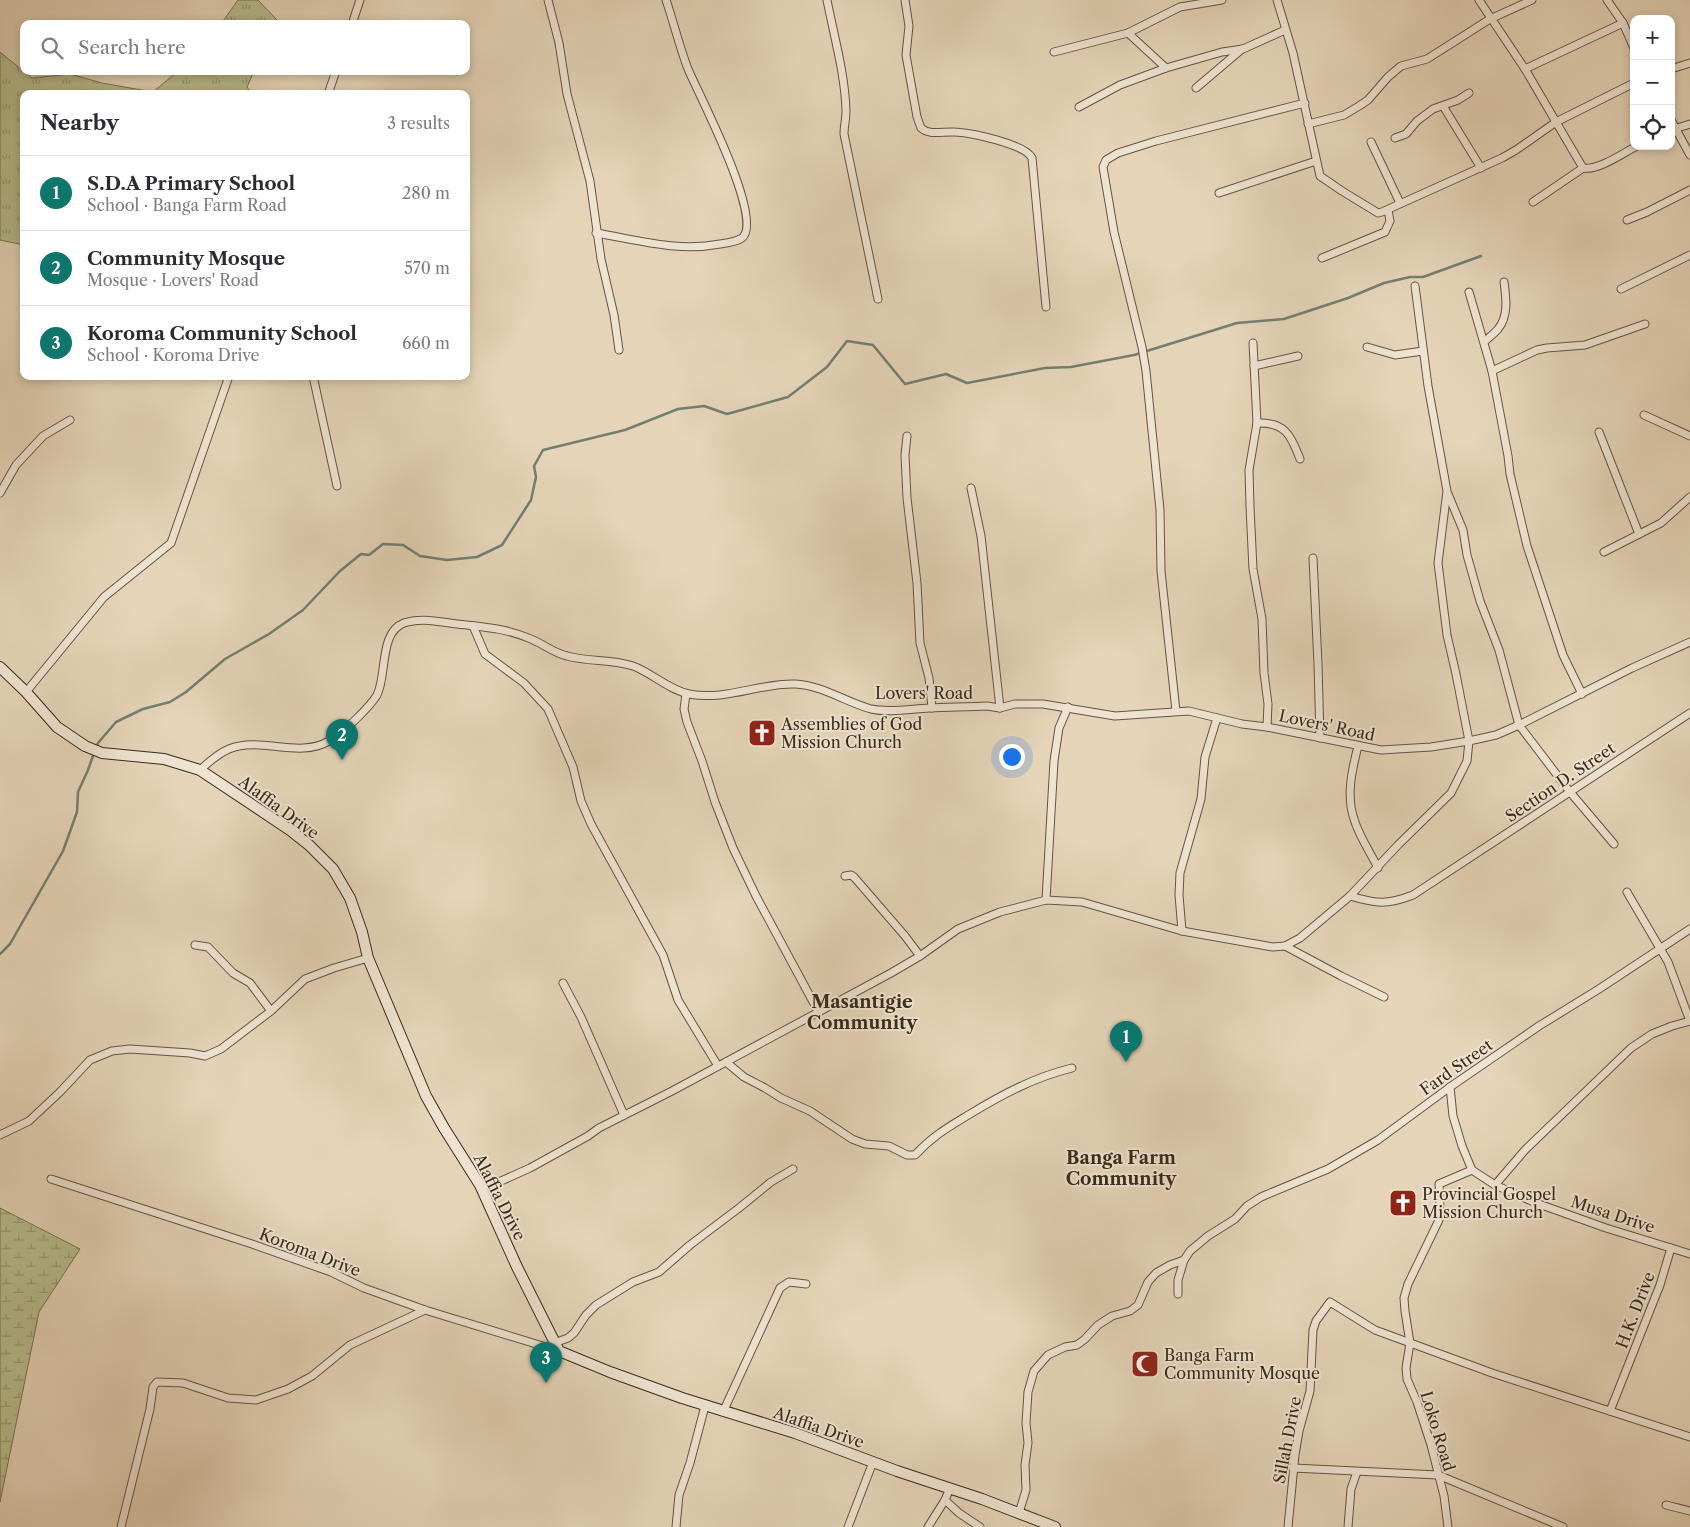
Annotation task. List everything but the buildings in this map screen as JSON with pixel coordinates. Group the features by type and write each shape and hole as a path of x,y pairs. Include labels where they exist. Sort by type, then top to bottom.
{"street":[{"path":"353,20 360,0"},
{"path":"548,0 559,43 567,94 590,181 596,233 614,315 619,350"},
{"path":"596,233 670,247 685,248 728,243 742,238 747,228 741,191 715,126 688,68 666,0"},
{"path":"826,0 841,72 845,104 844,134 878,299"},
{"path":"905,0 910,26 906,55 917,117 921,128 929,132 962,132 991,138 1031,155 1046,306"},
{"path":"1054,52 1128,33 1180,7 1222,0"},
{"path":"1277,0 1293,53 1320,176 1378,213 1481,168 1516,150 1556,122 1630,86"},
{"path":"1479,0 1525,69 1583,168 1589,170 1630,150"},
{"path":"1308,124 1344,115 1368,100 1388,77 1401,66 1426,59 1490,19 1532,0"},
{"path":"1607,0 1630,40"},
{"path":"1525,69 1622,23"},
{"path":"1080,106 1120,85 1166,68 1243,48 1285,30"},
{"path":"1128,33 1166,68"},
{"path":"1196,88 1243,48"},
{"path":"1675,68 1690,63"},
{"path":"329,90 335,75"},
{"path":"1395,138 1406,134 1417,121 1432,109 1458,100 1469,93"},
{"path":"1176,712 1161,571 1160,510 1146,371 1114,232 1103,166 1106,160 1118,153 1156,140 1305,103"},
{"path":"1443,106 1481,168"},
{"path":"1675,129 1690,124"},
{"path":"1675,131 1690,155"},
{"path":"1371,142 1400,203"},
{"path":"1219,193 1316,161"},
{"path":"1532,202 1583,168"},
{"path":"1627,220 1690,190"},
{"path":"1322,258 1385,232 1390,221 1388,210"},
{"path":"1621,289 1690,255"},
{"path":"1484,342 1500,327 1503,319 1506,307 1504,282"},
{"path":"1415,286 1428,386 1447,491 1463,530 1467,555 1480,601 1499,650 1520,725 1570,792 1614,844"},
{"path":"1470,292 1492,371 1510,474 1527,546 1563,655 1582,694"},
{"path":"1492,371 1537,350 1585,345 1645,324"},
{"path":"1253,343 1257,423 1250,470 1250,507 1253,569 1262,619 1264,674 1268,704 1267,727"},
{"path":"1367,347 1395,355 1423,351"},
{"path":"1254,366 1298,356"},
{"path":"26,692 104,597 171,542 228,380"},
{"path":"314,380 337,486"},
{"path":"1644,415 1690,436"},
{"path":"0,493 16,465 43,436 70,420"},
{"path":"1257,423 1275,424 1292,437 1300,459"},
{"path":"1599,432 1640,534"},
{"path":"907,436 905,455 907,498 916,574 920,642 932,708"},
{"path":"972,488 981,536 1000,708"},
{"path":"480,1185 501,1181 530,1168 599,1128 726,1062 920,956 958,929 1000,912 1046,900 1082,902 1182,931 1273,948 1285,946 1300,938 1350,896 1451,793 1467,761 1468,741 1447,635 1438,563 1447,491"},
{"path":"1604,552 1661,523 1690,497"},
{"path":"1313,558 1320,738"},
{"name":"Lovers' Road","path":"200,770 218,755 231,748 269,745 307,749 329,741 371,703 380,686 383,659 388,642 394,631 402,623 416,620 486,626 531,639 565,656 620,662 636,667 686,694 722,695 780,684 798,684 872,709 894,710 987,706 1000,708 1015,704 1034,703 1115,716 1189,711 1242,724 1267,727 1381,750 1431,747 1496,735 1520,725 1632,668 1690,642"},
{"path":"473,626 487,656 524,683 548,709 574,767 581,801 591,824 663,955 678,1000 718,1066"},
{"name":"Alaffia Drive","path":"0,667 26,692 57,727 85,746 102,752 164,759 200,770 290,830 309,845 333,869 350,898 362,932 368,958 426,1096 480,1185 517,1267 557,1347 610,1372 723,1412 795,1433 1055,1527"},
{"path":"686,694 684,709 687,722 733,848 756,896 818,1011"},
{"path":"1046,900 1054,761 1059,728 1068,708"},
{"name":"Section D. Street","path":"1350,896 1367,901 1385,903 1413,895 1690,713"},
{"path":"1182,931 1178,895 1180,873 1202,799 1205,757 1217,718"},
{"path":"1358,746 1352,773 1350,796 1354,819 1378,868"},
{"path":"846,876 851,875 854,877 920,956"},
{"path":"1495,1185 1525,1150 1630,1048 1652,1034 1690,1021 1674,975 1661,948 1627,892"},
{"name":"Fard Street","path":"1184,1260 1190,1251 1208,1236 1235,1219 1247,1206 1261,1196 1328,1169 1378,1140 1450,1087 1539,1026 1690,929"},
{"path":"194,944 208,947 233,973 250,983 271,1011"},
{"path":"1285,946 1340,976 1384,996"},
{"path":"0,1135 28,1121 60,1092 90,1060 112,1051 130,1049 205,1056 221,1049 271,1011 305,979 368,958"},
{"path":"563,983 581,1016 624,1115"},
{"path":"726,1062 744,1078 810,1111 852,1139 865,1144 889,1146 907,1155 915,1155 932,1137 1000,1096 1040,1078 1072,1068"},
{"path":"1450,1087 1453,1116 1472,1170"},
{"path":"557,1347 574,1333 586,1315 596,1305 633,1282 659,1272 690,1245 771,1182 793,1169"},
{"name":"Musa Drive","path":"1472,1170 1495,1185 1552,1209 1690,1254"},
{"name":"Loko Road","path":"1448,1527 1444,1496 1431,1444 1407,1379 1406,1368 1410,1343 1404,1298 1408,1284 1439,1220 1439,1184 1472,1170"},
{"name":"Koroma Drive","path":"51,1179 252,1244 336,1274 364,1288 424,1310 557,1347"},
{"name":"H.K. Drive","path":"1610,1411 1660,1285 1671,1248"},
{"path":"1178,1294 1178,1280 1184,1260"},
{"path":"1018,1513 1026,1490 1025,1464 1028,1443 1026,1423 1028,1392 1034,1371 1048,1355 1065,1347 1077,1345 1112,1316 1130,1311 1138,1305 1148,1282 1156,1273 1184,1260"},
{"path":"723,1412 780,1288 789,1282 806,1284"},
{"name":"Sillah Drive","path":"1288,1527 1293,1468 1299,1431 1310,1391 1313,1330 1316,1321 1330,1302 1375,1330 1410,1343"},
{"path":"121,1527 150,1409 153,1387 157,1382 183,1383 228,1398 256,1400 288,1389 312,1376 350,1345 424,1310"},
{"path":"1410,1343 1492,1373 1690,1437"},
{"path":"676,1527 679,1495 690,1463 705,1406"},
{"path":"848,1527 873,1462"},
{"path":"1293,1468 1438,1475 1562,1527"},
{"path":"1348,1527 1351,1489 1357,1472"},
{"path":"928,1527 945,1500 950,1488"},
{"path":"945,1500 959,1513 980,1527"},
{"path":"1666,1505 1690,1511"}],"green space":[{"path":"238,0 258,0 277,20 224,20"},
{"path":"0,52 20,68 20,75 28,75 32,78 74,75 102,83 142,90 20,90 20,244 0,240"},
{"path":"173,75 252,75 247,87 249,90 155,90"},
{"path":"0,1208 80,1249 39,1312 0,1502"}],"waterway":[{"path":"96,748 116,722 143,709 170,702 186,692 225,659 269,634 303,610 340,571 361,554 369,555 383,544 403,545 420,556 447,560 477,557 502,545 531,500 536,477 534,466 543,450 625,430 678,409 704,406 727,414 788,397 827,367 847,341 873,345 905,384 946,374 967,383 1045,368 1071,367 1134,355 1237,323 1284,319 1348,298 1384,283 1410,277 1423,277 1481,256"},
{"path":"0,954 10,944 63,851 77,812 78,792 94,753"}],"place":[{"name":"Assemblies of God Mission Church","path":"762,733"},
{"name":"Community Mosque","path":"342,760"},
{"name":"S.D.A Primary School","path":"1126,1062"},
{"name":"Provincial Gospel Mission Church","path":"1403,1203"},
{"name":"Banga Farm Community Mosque","path":"1145,1364"},
{"name":"Koroma Community School","path":"546,1383"}],"district":[{"name":"Masantigie Community","path":"862,1012"},
{"name":"Banga Farm Community","path":"1121,1168"}]}
